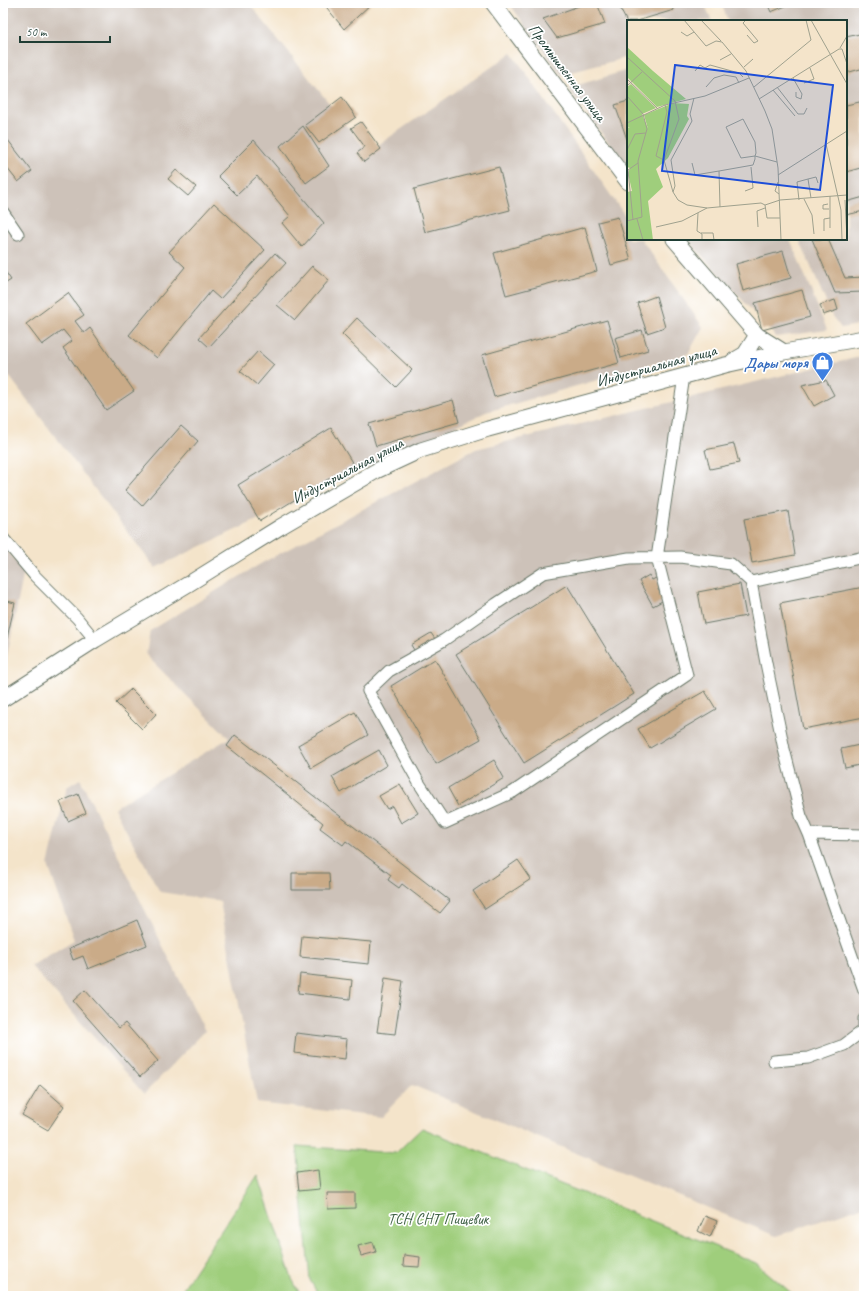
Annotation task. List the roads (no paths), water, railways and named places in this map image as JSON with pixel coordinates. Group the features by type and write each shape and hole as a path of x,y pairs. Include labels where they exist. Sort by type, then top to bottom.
{"main road":[{"name":"Промышленная улица","path":"493,3 627,181"},
{"path":"675,240 757,335 784,352"},
{"path":"725,365 745,354 757,335"},
{"name":"Индустриальная улица","path":"3,699 95,640 190,583 280,526 376,471 421,450 488,429 725,365 784,352 864,338"}],"street":[{"path":"3,212 18,234"},
{"path":"684,376 657,558 687,675 513,792 445,823 420,783 368,691 389,671 444,640 543,573 629,558 657,558 680,558 732,564 751,582 784,749 801,816 809,834 864,990"},
{"path":"3,538 35,576 77,618 95,640"},
{"path":"751,582 864,557"},
{"path":"809,834 864,834"},
{"path":"774,1061 808,1058 844,1045 864,1030 864,1019"}],"place":[{"name":"Дары моря","path":"823,382"}],"park label":[{"name":"ТСН СНТ Пищевик","path":"438,1218"}]}
